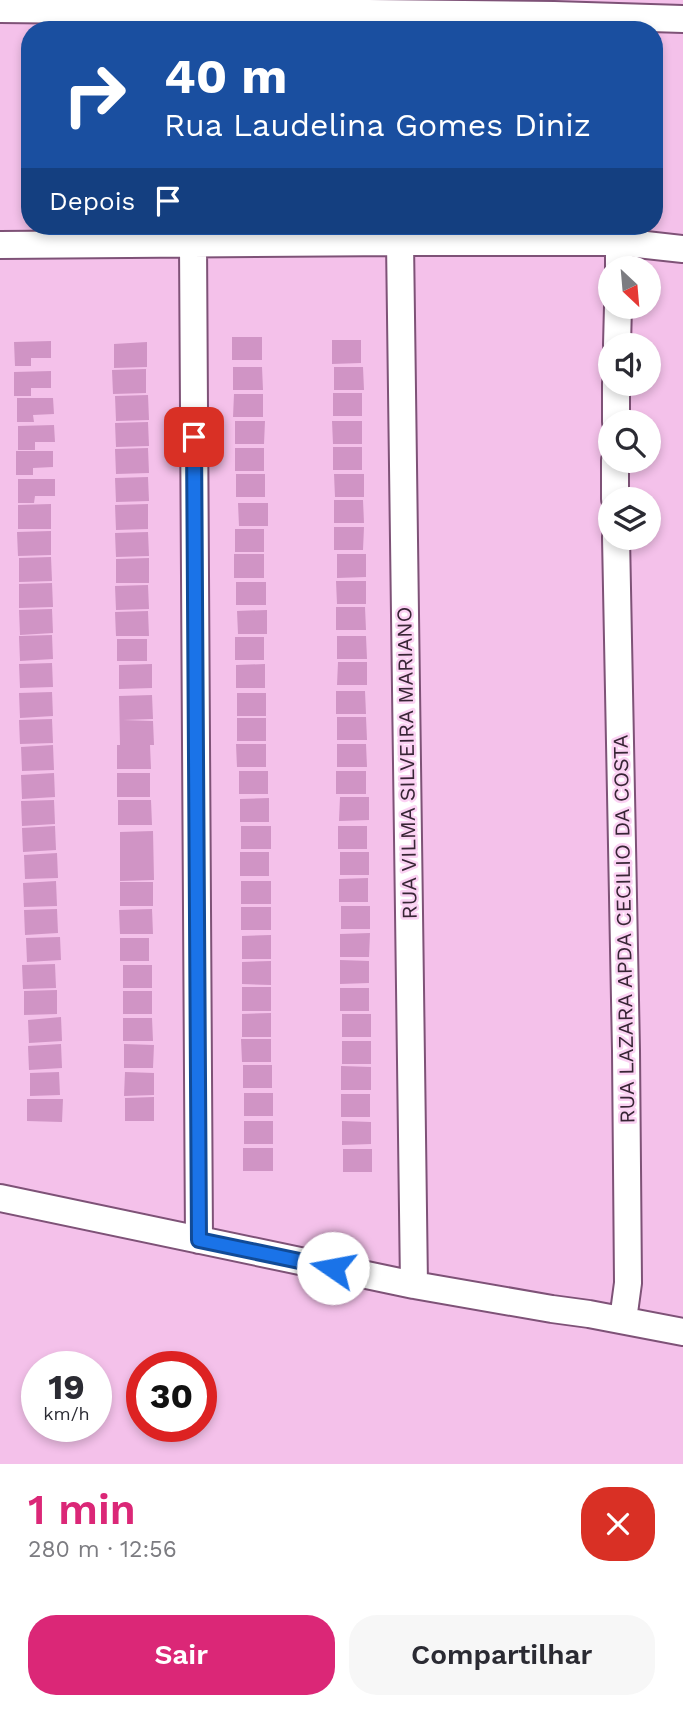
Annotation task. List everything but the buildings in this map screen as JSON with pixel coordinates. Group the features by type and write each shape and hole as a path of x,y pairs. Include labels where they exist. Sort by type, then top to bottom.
{"street":[{"path":"0,9 683,19"},
{"path":"0,245 400,242 619,255 683,249"},
{"name":"RUA VILMA SILVEIRA MARIANO","path":"400,242 414,1285"},
{"path":"193,243 199,1240"},
{"name":"RUA LAZARA APDA CECILIO DA COSTA","path":"616,550 627,1065 628,1283 624,1320"},
{"path":"0,1198 414,1285 683,1332"}],"route":[{"path":"194,437 199,1240 333,1268"}]}
